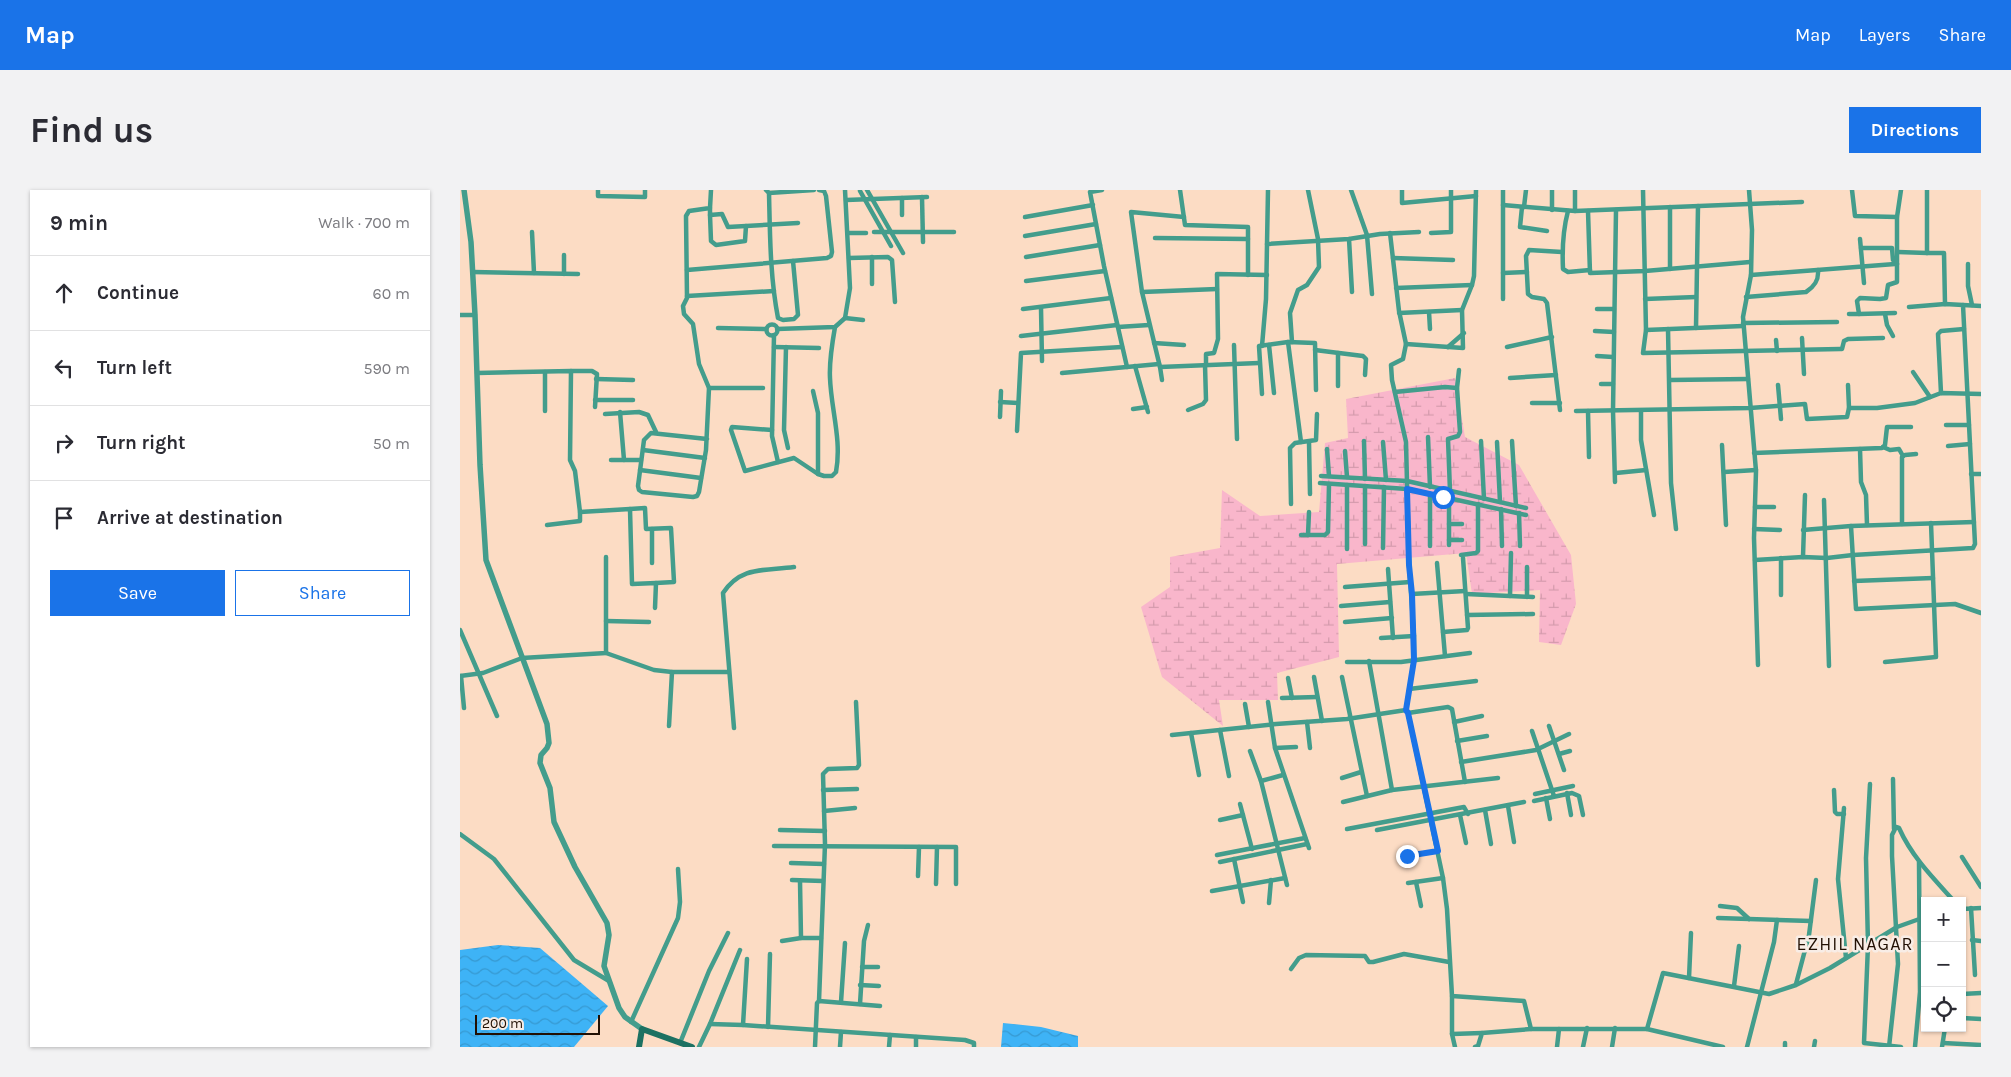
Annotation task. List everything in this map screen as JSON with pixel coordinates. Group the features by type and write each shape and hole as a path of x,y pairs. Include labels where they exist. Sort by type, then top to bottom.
{"main road":[{"path":"640,1047 642,1029 692,1047"}],"street":[{"path":"464,190 475,316 480,465 486,560 541,705 548,729 548,748 539,758 552,797 554,822 575,867 607,923 609,935 604,961 609,982 620,1011 630,1022 642,1029"},
{"path":"598,190 598,196 644,197 645,190"},
{"path":"711,190 711,241 716,245 745,241 746,226"},
{"path":"793,261 798,315 794,319 783,320 778,318 774,291 767,191 814,190"},
{"path":"687,270 827,258 831,256 826,196 824,191 819,190"},
{"path":"772,430 732,427 731,430 744,471 748,472 794,458 824,476 832,476 836,472 837,430 830,379 830,362 835,327 845,318 850,288 845,190"},
{"path":"866,190 903,253"},
{"path":"1102,190 1088,191 1093,205 1105,271 1127,367"},
{"path":"1180,190 1185,225 1248,227 1248,275"},
{"path":"1262,346 1267,275 1268,190"},
{"path":"1300,442 1290,342 1290,313 1298,290 1307,284 1319,267 1318,239 1308,190"},
{"path":"1351,190 1367,235 1372,294"},
{"path":"1402,190 1402,203 1476,196"},
{"path":"1431,233 1451,232 1450,190"},
{"path":"1406,344 1463,348 1462,310 1472,285 1476,190"},
{"path":"1503,190 1503,299"},
{"path":"1526,190 1520,227 1547,231"},
{"path":"1552,190 1552,210"},
{"path":"1574,190 1575,211"},
{"path":"1643,190 1646,330 1643,353 1842,349 1844,340 1883,338"},
{"path":"1749,190 1752,230 1750,275 1743,325 1756,470 1754,529 1758,665"},
{"path":"1852,190 1855,216 1897,217"},
{"path":"1859,314 1858,299 1886,298 1888,285 1897,282 1897,217 1901,190"},
{"path":"1927,190 1927,253"},
{"path":"860,191 891,246"},
{"path":"846,200 925,197 923,242"},
{"path":"902,198 902,215"},
{"path":"1503,205 1552,210 1588,211 1802,202"},
{"path":"1025,217 1093,205"},
{"path":"1696,328 1698,206"},
{"path":"1670,207 1670,268"},
{"path":"707,439 656,432 651,433 644,440 638,486 642,492 697,496 705,458 707,439 709,388 699,364 693,324 684,314 683,306 687,296 686,216 688,211 692,209 710,208"},
{"path":"1616,210 1613,384 1616,482"},
{"path":"1568,211 1564,227 1562,252 1564,271 1590,270"},
{"path":"1588,211 1590,273 1645,271 1697,265 1750,262"},
{"path":"1162,380 1142,292 1131,212 1184,217"},
{"path":"710,215 722,214 728,227 798,223"},
{"path":"1025,236 1096,224"},
{"path":"532,232 534,273"},
{"path":"874,232 954,232"},
{"path":"1267,244 1419,232"},
{"path":"848,233 866,233"},
{"path":"1390,234 1399,313 1406,344 1403,359 1391,365 1395,392 1406,436 1410,582 1414,636 1414,660 1407,711 1438,851 1447,909 1452,996 1452,1034 1455,1047"},
{"path":"1155,238 1248,239"},
{"path":"1349,238 1352,292"},
{"path":"1860,239 1864,283"},
{"path":"1026,257 1100,246"},
{"path":"1861,248 1892,248 1897,264"},
{"path":"1560,410 1546,300 1534,298 1528,294 1526,256 1529,250 1562,252"},
{"path":"1898,252 1944,254 1945,304"},
{"path":"564,255 564,274"},
{"path":"872,257 872,284"},
{"path":"849,258 888,257 892,260 895,302"},
{"path":"1393,258 1453,260"},
{"path":"1750,275 1897,264"},
{"path":"1968,264 1968,286 1972,306"},
{"path":"1746,297 1806,292 1818,280 1818,270"},
{"path":"1026,281 1105,271"},
{"path":"472,272 578,274"},
{"path":"1503,274 1527,272"},
{"path":"1188,410 1203,404 1206,400 1206,354 1214,353 1218,339 1217,274 1267,275"},
{"path":"1396,288 1472,285"},
{"path":"1142,292 1217,289"},
{"path":"687,296 774,291"},
{"path":"1645,299 1696,297"},
{"path":"1023,309 1111,298"},
{"path":"1909,307 1945,304 1981,306"},
{"path":"1755,560 1803,557 1827,558 1853,554 1972,548 1975,544 1963,305"},
{"path":"1041,308 1042,361"},
{"path":"1596,309 1614,309"},
{"path":"1399,313 1462,310"},
{"path":"1429,312 1430,329"},
{"path":"1849,314 1895,313"},
{"path":"1885,314 1887,325 1893,336"},
{"path":"460,315 475,316"},
{"path":"845,318 863,320"},
{"path":"1646,330 1837,322"},
{"path":"766,330 771,324 777,329 835,327"},
{"path":"1021,336 1117,326 1150,325"},
{"path":"718,328 766,330 768,334 774,335"},
{"path":"777,329 774,335 772,430 778,462"},
{"path":"1668,329 1671,483 1676,529"},
{"path":"1941,393 1938,334 1941,330 1964,329"},
{"path":"1595,331 1614,332"},
{"path":"1448,348 1464,333"},
{"path":"1507,347 1552,337"},
{"path":"1802,338 1804,374"},
{"path":"1776,340 1777,351"},
{"path":"1262,394 1259,346 1290,342 1315,343 1316,390"},
{"path":"1154,343 1184,345"},
{"path":"1234,345 1237,439"},
{"path":"1269,345 1274,393"},
{"path":"774,347 819,348"},
{"path":"786,347 784,430 788,448"},
{"path":"1017,431 1020,353 1122,347"},
{"path":"1315,350 1365,357 1365,375"},
{"path":"1338,353 1338,386"},
{"path":"1597,356 1614,357"},
{"path":"1062,373 1135,366 1259,363"},
{"path":"1133,409 1147,409 1135,366"},
{"path":"1450,491 1448,439 1458,436 1460,432 1457,388 1458,370"},
{"path":"546,525 580,521 575,471 570,460 571,371"},
{"path":"477,373 592,371 597,374 595,407"},
{"path":"545,372 546,411"},
{"path":"1913,372 1930,397"},
{"path":"1510,378 1556,375"},
{"path":"596,379 633,380"},
{"path":"1670,380 1748,380"},
{"path":"1600,384 1613,384"},
{"path":"1778,384 1781,419"},
{"path":"1576,411 1750,408 1804,404 1807,419 1846,416 1849,408 1848,386"},
{"path":"1395,392 1411,393 1445,387 1457,388"},
{"path":"709,388 763,388"},
{"path":"1000,391 1000,418"},
{"path":"813,392 818,413 818,474"},
{"path":"1849,408 1878,408 1915,403 1941,393 1981,394"},
{"path":"595,400 633,400"},
{"path":"1000,402 1018,403"},
{"path":"1532,403 1560,403"},
{"path":"1588,411 1589,457"},
{"path":"1641,411 1641,440 1654,515"},
{"path":"620,412 624,460"},
{"path":"605,414 639,412 648,415 656,432"},
{"path":"1291,504 1290,448 1295,443 1309,442 1317,439 1317,414"},
{"path":"1946,425 1969,425"},
{"path":"1883,448 1887,427 1911,426"},
{"path":"1428,437 1430,486"},
{"path":"1364,441 1365,479"},
{"path":"1480,441 1484,499"},
{"path":"1512,441 1516,506"},
{"path":"1309,442 1310,494"},
{"path":"1383,442 1386,480"},
{"path":"1497,442 1500,502"},
{"path":"1948,446 1970,444"},
{"path":"1722,445 1726,525"},
{"path":"1327,449 1329,476"},
{"path":"1860,449 1861,482 1866,495 1867,525"},
{"path":"1754,453 1899,449 1902,456 1902,524"},
{"path":"643,450 705,458"},
{"path":"1345,450 1347,478"},
{"path":"1902,456 1916,454"},
{"path":"611,460 641,460"},
{"path":"640,470 701,478"},
{"path":"1616,472 1646,470"},
{"path":"1724,472 1756,470"},
{"path":"1971,474 1981,474"},
{"path":"1321,476 1407,481 1526,508"},
{"path":"1320,483 1407,489 1526,515"},
{"path":"1301,535 1325,535 1328,532 1329,484"},
{"path":"1347,485 1347,550"},
{"path":"1365,486 1365,544"},
{"path":"1384,487 1384,548"},
{"path":"1443,489 1443,497"},
{"path":"1430,494 1430,546"},
{"path":"1803,557 1804,495"},
{"path":"1449,498 1449,542 1462,540"},
{"path":"1824,500 1829,666"},
{"path":"1443,632 1467,630 1468,628 1462,556 1476,553 1479,549 1478,504"},
{"path":"1755,506 1774,507"},
{"path":"580,512 645,508 646,529 671,528 674,582 632,584 630,509"},
{"path":"1501,509 1502,546"},
{"path":"1308,535 1309,512"},
{"path":"1519,513 1520,546"},
{"path":"1803,530 1867,525 1974,522"},
{"path":"1885,662 1936,657 1931,523"},
{"path":"1449,524 1462,524"},
{"path":"1852,526 1856,609 1955,604 1981,613"},
{"path":"652,529 652,563"},
{"path":"1754,529 1780,530"},
{"path":"1510,553 1510,596"},
{"path":"606,557 606,653"},
{"path":"1781,558 1781,595"},
{"path":"1437,563 1445,656"},
{"path":"734,728 722,597 724,591 737,576 745,573 794,567"},
{"path":"1527,567 1527,597"},
{"path":"1388,569 1393,638"},
{"path":"1854,581 1933,578"},
{"path":"1345,587 1410,582"},
{"path":"655,608 656,583"},
{"path":"1412,594 1439,592 1533,597"},
{"path":"1341,606 1390,602"},
{"path":"1467,615 1533,614"},
{"path":"1345,622 1392,618"},
{"path":"606,621 649,622"},
{"path":"460,630 497,716"},
{"path":"1381,638 1414,636"},
{"path":"464,708 460,676 479,673 522,658 606,653 654,670 672,672 728,672"},
{"path":"1347,662 1414,660 1470,653"},
{"path":"1369,662 1392,790"},
{"path":"669,726 672,672"},
{"path":"1314,677 1322,721"},
{"path":"1342,677 1366,796"},
{"path":"1288,678 1292,698"},
{"path":"1409,690 1476,681"},
{"path":"1282,698 1317,697"},
{"path":"815,1047 817,1003 819,1001 825,847 823,774 828,769 857,768 859,765 856,702"},
{"path":"1220,862 1308,846 1275,748 1268,702"},
{"path":"1245,704 1249,726"},
{"path":"1172,735 1271,724 1350,719 1448,707 1452,709 1465,782"},
{"path":"1454,722 1482,716"},
{"path":"1307,722 1310,748"},
{"path":"1549,726 1564,770"},
{"path":"1220,730 1229,776"},
{"path":"1532,730 1554,796"},
{"path":"1191,733 1199,775"},
{"path":"1461,762 1539,749 1569,734"},
{"path":"1458,741 1487,736"},
{"path":"1275,748 1296,747"},
{"path":"1250,751 1261,781 1287,885"},
{"path":"1559,754 1570,751"},
{"path":"1342,778 1361,772"},
{"path":"1261,781 1283,775"},
{"path":"1343,802 1392,790 1498,778"},
{"path":"1889,1046 1898,964 1892,856 1892,835 1894,829 1893,779"},
{"path":"1870,784 1866,858 1868,945 1863,1045 1901,1047"},
{"path":"1535,794 1573,786"},
{"path":"823,790 857,788"},
{"path":"1834,790 1835,812 1837,814 1844,814"},
{"path":"1534,800 1572,793 1579,796 1583,815"},
{"path":"1567,794 1571,815"},
{"path":"1546,798 1550,819"},
{"path":"1377,830 1524,802"},
{"path":"1240,804 1254,855"},
{"path":"1508,806 1514,842"},
{"path":"1347,829 1464,807 1468,814"},
{"path":"824,810 855,808"},
{"path":"1844,808 1838,879 1846,958"},
{"path":"1485,810 1491,844"},
{"path":"1220,820 1243,815"},
{"path":"1460,815 1466,844"},
{"path":"1894,829 1896,827 1899,828 1908,847 1919,862 1950,897"},
{"path":"780,830 825,831"},
{"path":"460,834 494,859 574,960 609,982"},
{"path":"1218,855 1305,838"},
{"path":"774,846 956,847 956,884"},
{"path":"918,876 919,847"},
{"path":"936,884 937,847"},
{"path":"1407,856 1438,851"},
{"path":"1962,857 1981,887"},
{"path":"1234,859 1243,902"},
{"path":"1919,862 1922,897"},
{"path":"791,863 824,864"},
{"path":"630,1022 678,918 680,902 678,869"},
{"path":"1212,891 1285,878"},
{"path":"1408,882 1442,878"},
{"path":"792,880 823,881"},
{"path":"1269,903 1270,880"},
{"path":"1796,985 1811,920 1816,880"},
{"path":"800,881 801,938"},
{"path":"1416,882 1421,906"},
{"path":"1720,906 1737,908 1749,919"},
{"path":"1972,908 1974,975"},
{"path":"1966,909 1981,908"},
{"path":"1718,918 1811,920"},
{"path":"1647,1028 1664,973 1770,994 1796,985 1830,968 1897,927 1921,919"},
{"path":"1747,1047 1774,942 1777,920"},
{"path":"860,1004 860,985 868,924"},
{"path":"680,1043 709,971 728,933"},
{"path":"1689,978 1691,933"},
{"path":"782,941 801,938 821,938"},
{"path":"1972,940 1981,941"},
{"path":"1914,1047 1920,992 1922,942"},
{"path":"842,1002 845,943"},
{"path":"1734,986 1739,946"},
{"path":"699,1047 740,950"},
{"path":"768,1027 770,954"},
{"path":"1292,969 1299,958 1311,954 1365,956 1369,962 1373,962 1404,954 1449,962"},
{"path":"743,1025 747,959"},
{"path":"862,967 878,967"},
{"path":"860,985 879,986"},
{"path":"1966,994 1981,993"},
{"path":"1452,996 1524,1001 1531,1029"},
{"path":"819,1001 880,1006"},
{"path":"1966,1018 1981,1019"},
{"path":"710,1024 965,1040 974,1044 974,1047"},
{"path":"1584,1047 1586,1028"},
{"path":"1612,1047 1616,1028"},
{"path":"1452,1034 1531,1029 1647,1028 1721,1047"},
{"path":"1556,1047 1559,1029"},
{"path":"840,1047 841,1032"},
{"path":"1477,1047 1482,1032"},
{"path":"1944,1032 1942,1045 1981,1045"},
{"path":"889,1047 890,1036"},
{"path":"916,1037 916,1047"},
{"path":"1699,1047 1700,1041"},
{"path":"1814,1047 1815,1041"}],"green space":[{"path":"1455,378 1465,437 1519,465 1571,555 1576,604 1561,645 1539,642 1540,590 1472,594 1466,553 1337,564 1339,657 1277,673 1278,700 1219,700 1223,726 1162,677 1141,607 1170,587 1170,557 1220,548 1222,490 1260,516 1319,512 1325,443 1348,438 1346,399"}],"water":[{"path":"498,945 540,948 608,1006 574,1047 460,1047 460,950"},
{"path":"1003,1023 1041,1027 1078,1036 1078,1047 1001,1047"}],"district":[{"name":"EZHIL NAGAR","path":"1855,944"}],"route":[{"path":"1407,856 1438,851 1406,710 1414,660 1407,489 1443,497"}]}
